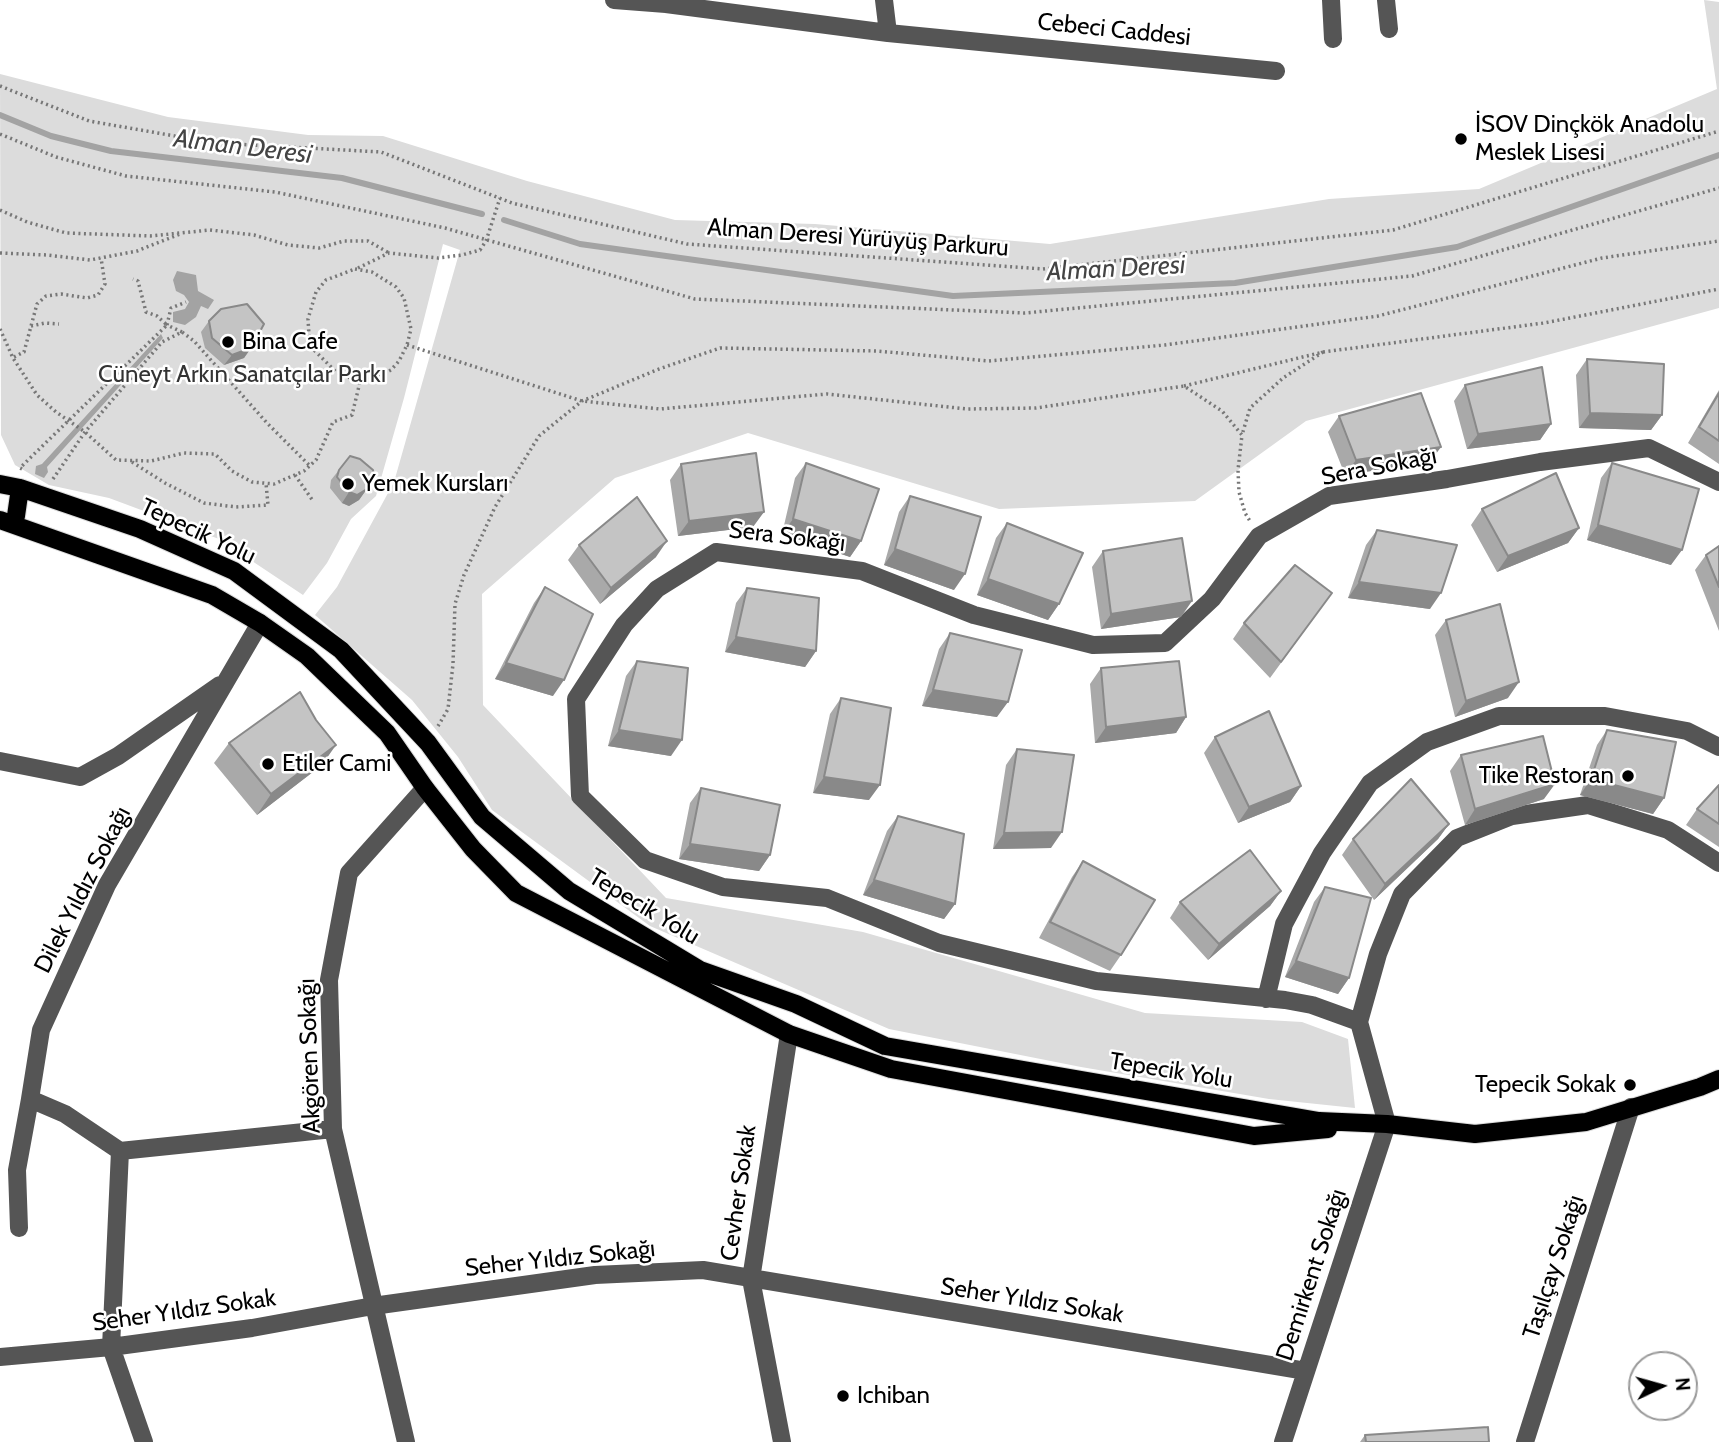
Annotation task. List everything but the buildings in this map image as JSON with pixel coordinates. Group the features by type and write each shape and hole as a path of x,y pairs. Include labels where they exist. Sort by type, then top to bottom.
{"main road":[{"name":"Tepecik Yolu","path":"0,484 20,488 152,534 234,571 341,650 428,743 482,817 569,891 700,970 796,1004 885,1046 1318,1121 1387,1124 1475,1134 1586,1122 1719,1079"},
{"path":"6,522 16,516 20,488"},
{"name":"Tepecik Yolu","path":"6,522 212,595 260,623 307,656 387,733 425,788 473,849 516,893 789,1034 891,1069 1254,1136 1387,1124"},
{"path":"260,623 274,600"},
{"path":"425,788 446,768"},
{"path":"789,1034 796,1004"}],"street":[{"name":"Cebeci Caddesi","path":"614,0 666,2 888,33 1276,71"},
{"path":"884,0 888,33"},
{"path":"1331,0 1333,39"},
{"path":"1386,0 1389,29"},
{"name":"Sera Sokağı","path":"1359,1022 1312,1005 1096,981 939,943 827,898 723,887 645,860 580,796 576,699 624,625 657,589 716,552 862,571 974,615 1093,645 1153,644 1165,643 1212,599 1259,536 1329,496 1540,462 1649,448 1719,482"},
{"name":"Dilek Yıldız Sokağı","path":"19,1228 17,1170 41,1031 107,885 260,623"},
{"path":"0,761 80,777 118,756 225,681"},
{"path":"1266,999 1284,924 1322,853 1370,783 1427,742 1499,716 1605,716 1687,731 1719,747"},
{"name":"Akgören Sokağı","path":"406,1442 333,1129 329,980 349,873 425,788"},
{"path":"1387,1124 1359,1022 1378,954 1402,894 1457,838 1512,816 1587,805 1668,830 1719,863"},
{"name":"Cevher Sokak","path":"782,1442 751,1279 789,1034"},
{"path":"30,1099 65,1114 120,1151 333,1129"},
{"name":"Taşılçay Sokağı","path":"1525,1442 1631,1107"},
{"name":"Demirkent Sokağı","path":"1283,1442 1387,1124"},
{"path":"120,1151 111,1347 144,1442"},
{"name":"Seher Yıldız Sokağı","path":"373,1306 596,1275 703,1270 751,1279"},
{"name":"Seher Yıldız Sokak","path":"751,1279 1306,1371"},
{"name":"Seher Yıldız Sokak","path":"0,1357 111,1347 252,1328 373,1306"}],"path":[{"name":"Alman Deresi Yürüyüş Parkuru","path":"0,86 89,121 215,143 381,152 512,203 687,244 1043,269 1393,230 1719,131"},
{"path":"0,134 56,157 126,176 275,192 444,229 695,299 1025,313 1412,276 1678,202 1719,188"},
{"path":"0,210 27,222 66,233 150,236 210,230 254,235 288,244 319,248 344,241 368,241 389,253 438,258 480,250 486,241 500,198"},
{"path":"0,253 90,260 137,251 185,232"},
{"path":"428,743 448,709 455,604 464,575 495,507 539,436 582,401 659,369 720,348 877,351 989,361 1165,345 1378,316 1602,258 1719,241"},
{"path":"355,269 372,272 396,287 404,298 411,329 400,361 378,377 360,382 335,372 313,348 308,320 316,292 326,280 389,253"},
{"path":"13,358 24,352 37,303 46,296 61,294 87,298 98,295 105,284 101,258"},
{"path":"133,279 138,281 146,312 157,316 194,341 267,423 310,466"},
{"path":"407,345 582,401 660,409 827,394 967,408 1036,408 1184,386 1323,352 1544,323 1719,289"},
{"path":"27,460 167,325 170,308 186,302"},
{"path":"32,326 59,324"},
{"path":"0,330 13,358 37,395 116,460 150,461 184,453 215,454 232,471 252,482 274,484 310,466 316,460 333,422 352,415 360,382"},
{"path":"48,485 85,432 162,342 182,332"},
{"path":"1259,536 1245,513 1239,492 1238,470 1242,435 1250,408 1283,378 1323,352"},
{"path":"1184,386 1222,411 1242,435"},
{"path":"131,460 165,483 204,503 236,507 268,505 266,484"},
{"path":"295,475 313,501"}],"green space":[{"name":"Cüneyt Arkın Sanatçılar Parkı","path":"1704,0 1719,2 1719,308 1306,421 1195,501 999,509 748,433 615,478 482,594 483,705 666,898 863,932 1145,1013 1302,1022 1348,1039 1355,1108 1269,1099 1081,1067 889,1029 650,926 492,810 458,757 412,700 315,615 337,587 394,482 460,250 443,244 376,496 351,519 327,563 303,595 219,539 109,498 49,485 15,465 1,435 0,74 168,117 308,135 383,136 527,181 675,220 815,224 1050,244 1329,199 1479,189 1717,89"}],"shaded area":[{"path":"177,271 196,275 198,291 214,300 208,309 201,306 196,317 185,325 173,322 173,312 185,309 189,302 184,295 176,291 173,280"},
{"path":"161,334 163,338 47,467 48,472 44,478 35,474 36,466 42,464"}],"waterway":[{"name":"Alman Deresi","path":"0,115 51,136 111,151 342,178 482,214"},
{"name":"Alman Deresi","path":"504,220 580,244 953,296 1235,283 1457,247 1719,155"}],"place":[{"name":"İSOV Dinçkök Anadolu Meslek Lisesi","path":"1461,139"},
{"name":"Bina Cafe","path":"228,342"},
{"name":"Yemek Kursları","path":"348,484"},
{"name":"Etiler Cami","path":"268,764"},
{"name":"Tike Restoran","path":"1628,776"},
{"name":"Tepecik Sokak","path":"1630,1085"},
{"name":"Ichiban","path":"843,1396"}]}
